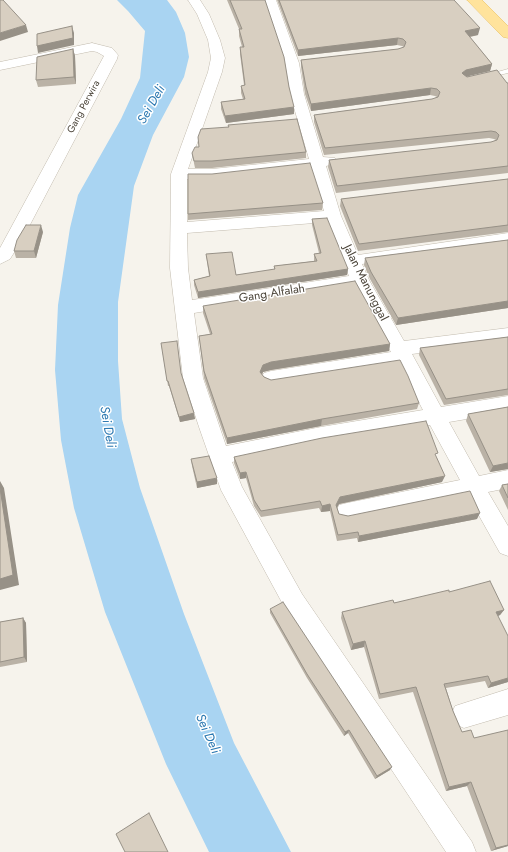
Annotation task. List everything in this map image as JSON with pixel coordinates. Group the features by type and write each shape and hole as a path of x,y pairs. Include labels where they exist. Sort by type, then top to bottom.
{"main road":[{"path":"474,0 507,32"}],"street":[{"path":"194,0 214,40 218,58 215,72 179,174 179,268 193,378 232,490 294,602 462,852"},
{"name":"Jalan Manunggal","path":"270,0 299,62 297,94 305,118 316,162 335,206 360,280 402,353 434,416 472,485 508,546"},
{"name":"Gang Perwira","path":"0,66 92,47 100,48 107,51 111,55 14,240 4,255 0,258"},
{"path":"179,174 212,174 348,159"},
{"path":"178,228 335,206"},
{"path":"352,260 508,239"},
{"name":"Gang Alfalah","path":"184,308 360,280"},
{"path":"271,378 402,353 508,335"},
{"path":"220,456 322,435 508,404"},
{"path":"347,512 472,485 508,479"},
{"path":"464,714 508,702"}],"lane":[{"path":"479,77 508,71"}],"water":[{"name":"Sei Deli","path":"117,0 167,0 176,12 185,33 189,57 184,77 153,135 134,186 118,302 118,361 122,419 140,488 184,614 234,743 291,852 209,852 166,764 105,612 74,508 61,440 55,370 58,305 70,228 78,195 121,119 140,78 145,31"}],"building":[{"path":"0,0 3,0 26,25 0,33"},
{"path":"230,0 265,0 284,57 294,107 225,116 221,102 245,99 241,86 245,85 240,47 244,47 239,29 242,29"},
{"path":"279,0 454,0 480,28 465,31 492,64 466,70 462,73 467,77 497,70 508,83 508,166 337,186 329,160 491,142 497,140 499,135 496,132 491,131 325,148 314,115 432,99 438,97 440,92 437,89 431,88 311,104 301,60 398,49 404,47 406,42 403,39 398,38 298,50"},
{"path":"72,26 73,38 37,46 37,34"},
{"path":"73,49 74,77 36,80 37,57"},
{"path":"297,119 306,152 212,161 194,161 192,153 195,147 199,147 198,137 201,129"},
{"path":"310,163 323,203 188,214 188,174 212,174"},
{"path":"508,179 508,225 359,244 341,199"},
{"path":"327,218 348,269 198,292 194,280 210,276 206,254 232,252 236,275 275,269 274,266 317,261 314,254 321,253 312,219"},
{"path":"26,225 41,225 34,251 14,251 17,240"},
{"path":"508,240 508,301 398,318 371,272 365,258"},
{"path":"355,281 390,344 271,362 263,365 260,372 264,377 271,380 400,360 419,403 322,419 227,438 204,371 199,336 212,334 203,306"},
{"path":"508,337 508,389 446,399 420,348"},
{"path":"177,341 181,373 194,413 179,417 167,381 161,343"},
{"path":"508,407 508,463 493,466 468,414"},
{"path":"426,421 438,453 435,454 445,476 340,497 336,505 339,514 348,516 470,491 480,513 359,536 358,532 338,535 330,504 322,506 320,501 261,511 254,500 246,472 240,473 234,457 322,438"},
{"path":"209,456 217,478 197,482 191,459"},
{"path":"508,484 508,498 502,485"},
{"path":"0,488 13,575 0,579"},
{"path":"490,581 504,610 496,612 508,636 508,678 491,683 488,676 444,684 462,732 471,730 474,738 508,730 508,845 496,848 471,782 449,787 416,687 380,694 365,641 353,644 342,612 393,600 394,603 449,590 449,592"},
{"path":"283,602 392,767 377,776 349,730 345,732 307,674 270,609"},
{"path":"23,618 24,657 0,662 0,622"},
{"path":"149,813 168,852 125,852 116,834"}]}
